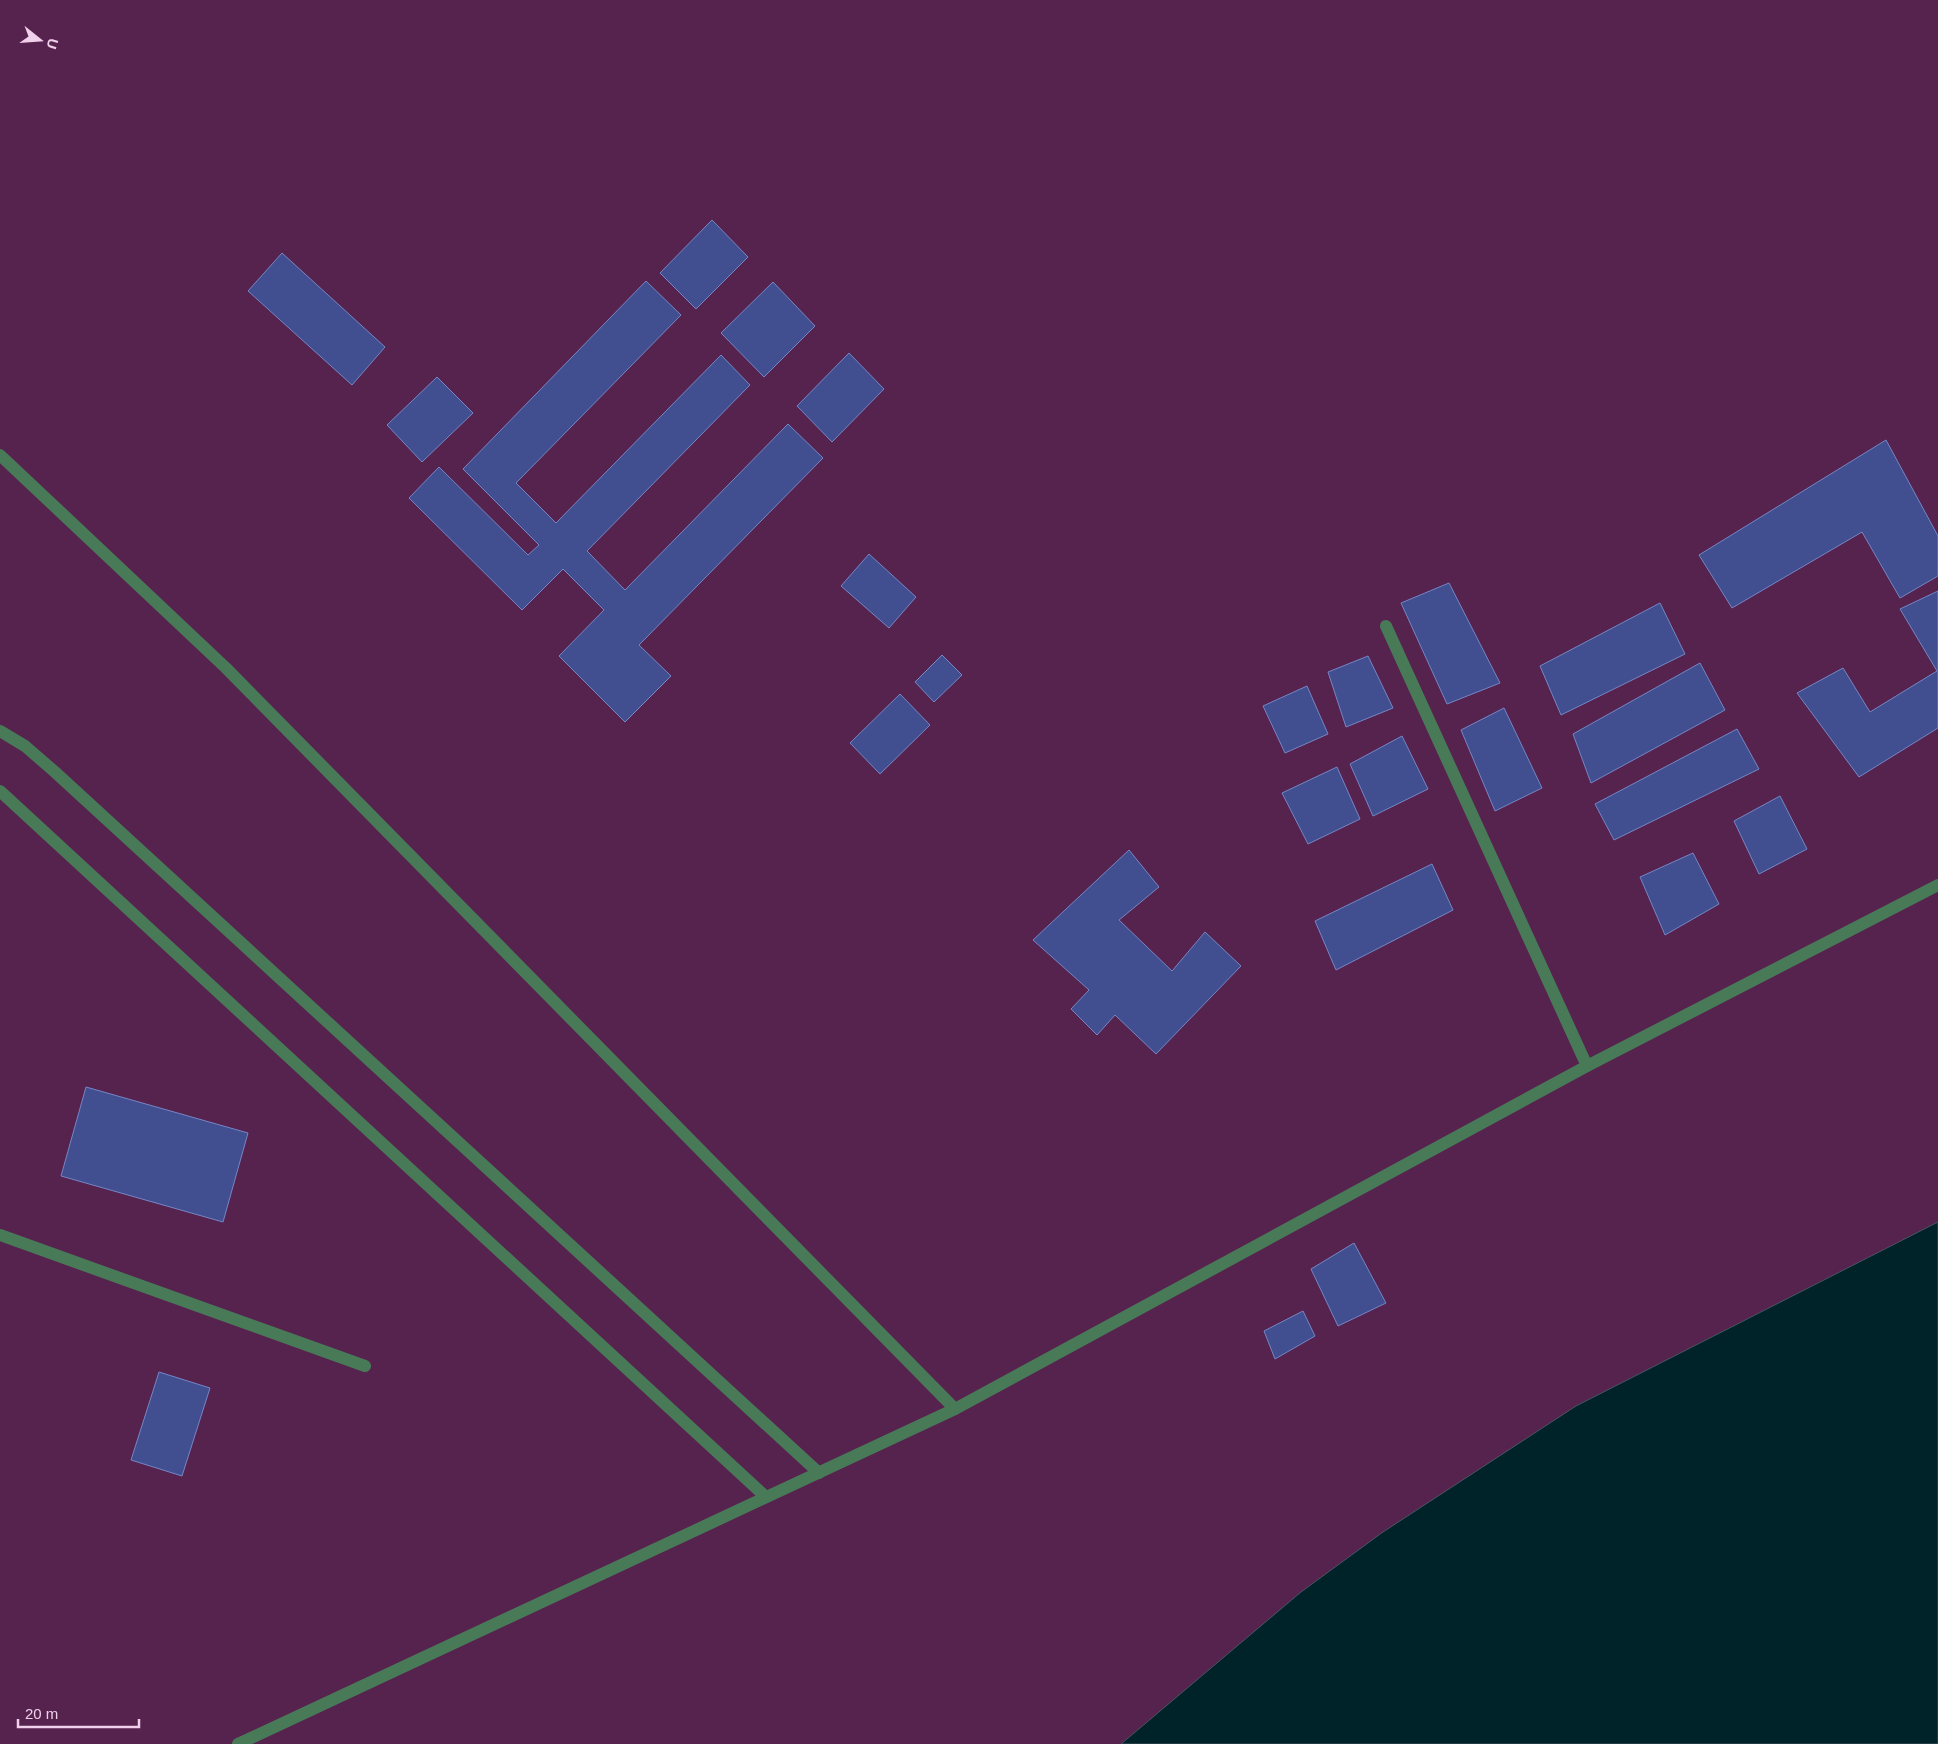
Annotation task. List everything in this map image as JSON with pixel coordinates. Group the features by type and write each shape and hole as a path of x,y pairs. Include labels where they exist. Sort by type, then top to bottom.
{"street":[{"path":"0,455 226,668 956,1409"},
{"path":"1386,626 1587,1066"},
{"path":"0,731 25,746 55,772 819,1473"},
{"path":"0,792 766,1497"},
{"path":"238,1744 956,1409 1587,1066 1938,885"},
{"path":"0,1235 365,1366"}],"shaded area":[{"path":"1938,1222 1938,1744 1121,1744 1301,1592 1383,1532 1576,1406"}],"building":[{"path":"712,220 748,257 696,309 660,273"},
{"path":"282,253 385,347 352,385 248,291"},
{"path":"646,281 681,315 516,483 556,523 721,355 750,385 587,551 625,590 788,424 823,458 639,645 671,676 625,722 559,656 604,610 563,569 522,610 409,498 439,467 528,555 539,545 463,469"},
{"path":"773,282 815,326 764,377 721,333"},
{"path":"849,353 884,389 832,442 797,406"},
{"path":"437,377 473,413 422,462 387,425"},
{"path":"1886,440 1938,536 1938,576 1900,598 1862,532 1732,608 1699,555"},
{"path":"869,554 916,597 889,628 841,586"},
{"path":"1449,583 1500,683 1447,704 1401,603"},
{"path":"1938,591 1938,728 1859,777 1797,693 1843,668 1870,712 1937,671 1900,609"},
{"path":"1660,603 1685,654 1561,715 1540,666"},
{"path":"942,655 962,675 934,702 915,682"},
{"path":"1368,656 1393,708 1346,727 1328,672"},
{"path":"1700,663 1725,710 1591,783 1573,734"},
{"path":"1307,686 1328,734 1285,753 1263,706"},
{"path":"900,694 930,725 880,774 850,743"},
{"path":"1504,708 1542,788 1495,811 1461,730"},
{"path":"1737,729 1759,769 1614,840 1595,804"},
{"path":"1402,736 1428,789 1373,816 1350,764"},
{"path":"1337,767 1360,819 1308,844 1282,793"},
{"path":"1780,796 1807,849 1759,874 1734,821"},
{"path":"1129,850 1159,887 1119,920 1172,971 1205,932 1241,966 1156,1054 1115,1015 1097,1035 1071,1009 1089,990 1033,940"},
{"path":"1693,853 1719,904 1665,935 1640,877"},
{"path":"1432,864 1453,910 1336,970 1315,921"},
{"path":"86,1087 248,1133 223,1222 61,1176"},
{"path":"1354,1243 1386,1303 1338,1326 1311,1269"},
{"path":"1303,1311 1315,1336 1275,1359 1264,1331"},
{"path":"159,1372 210,1388 182,1476 131,1460"}]}
